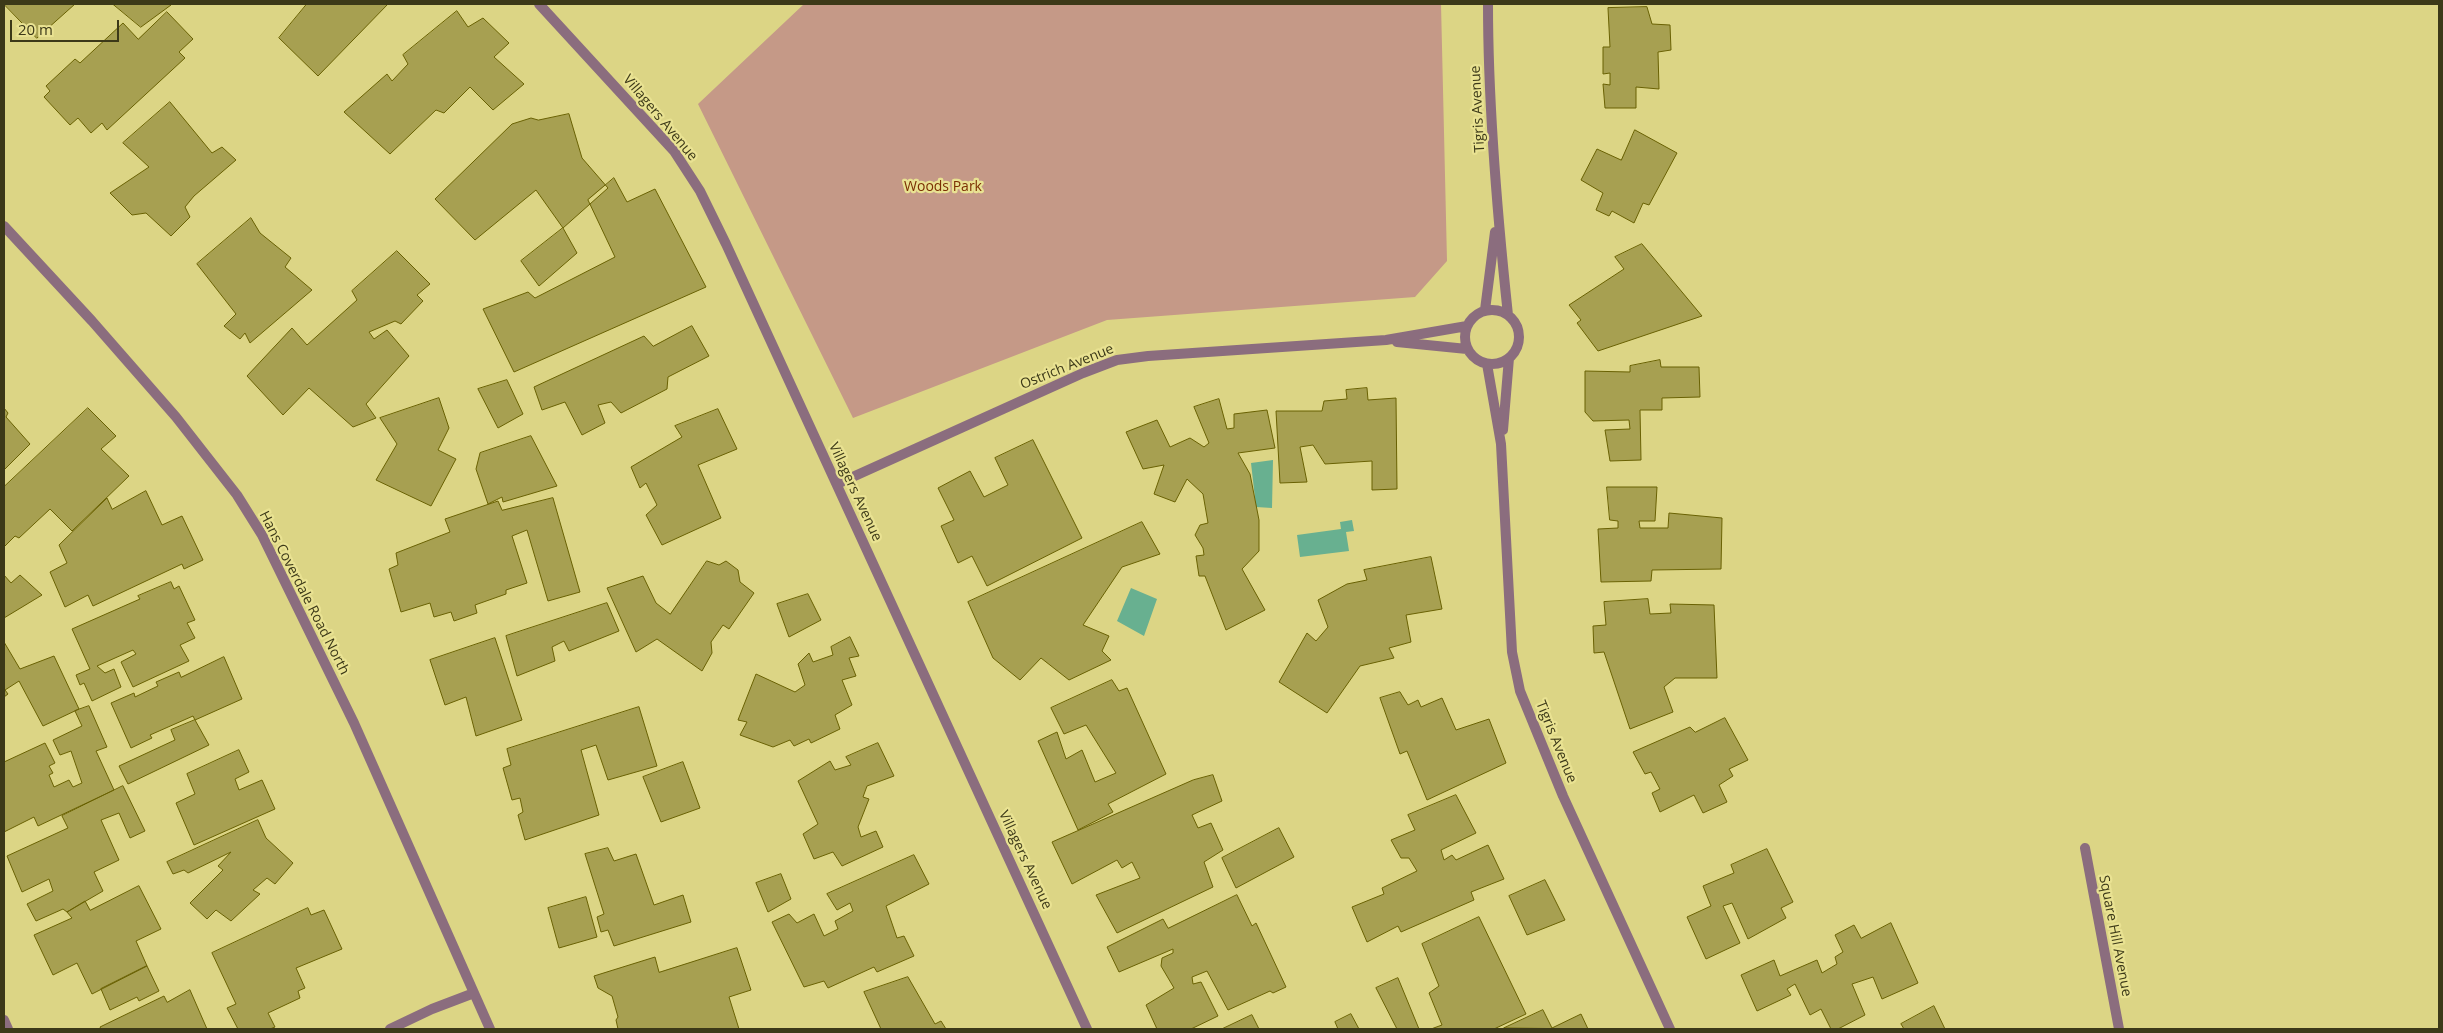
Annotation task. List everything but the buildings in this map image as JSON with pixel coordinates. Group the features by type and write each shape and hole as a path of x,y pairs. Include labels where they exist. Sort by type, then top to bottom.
{"street":[{"name":"Villagers Avenue","path":"539,4 674,151 700,191 1088,1029"},
{"name":"Tigris Avenue","path":"1488,4 1488,56 1497,214 1508,315"},
{"name":"Tigris Avenue","path":"1485,310 1497,214"},
{"name":"Hans Coverdale Road North","path":"4,226 176,417 237,495 262,535 354,723 490,1029"},
{"path":"1485,310 1497,310 1508,315 1516,324 1519,336 1516,348 1509,358 1498,363 1487,364 1475,358 1467,349 1464,337 1467,326 1474,315 1485,310"},
{"name":"Ostrich Avenue","path":"836,484 1083,373 1117,360 1158,355 1386,340 1467,326"},
{"name":"Ostrich Avenue","path":"1386,340 1467,349"},
{"name":"Tigris Avenue","path":"1509,358 1502,444 1512,652 1520,691 1562,796 1670,1029"},
{"name":"Tigris Avenue","path":"1487,364 1502,444"},
{"name":"Square Hill Avenue","path":"2084,848 2119,1029"},
{"path":"390,1029 432,1009 474,993"},
{"path":"4,1020 8,1029"}],"green space":[{"name":"Woods Park","path":"804,4 1441,4 1447,261 1415,297 1107,320 853,418 698,104"}],"shaded area":[{"path":"1273,460 1272,508 1256,507 1251,463"},
{"path":"1352,520 1354,531 1346,532 1349,551 1300,557 1297,535 1341,529 1340,522"},
{"path":"1131,588 1157,599 1144,636 1117,621"}]}
